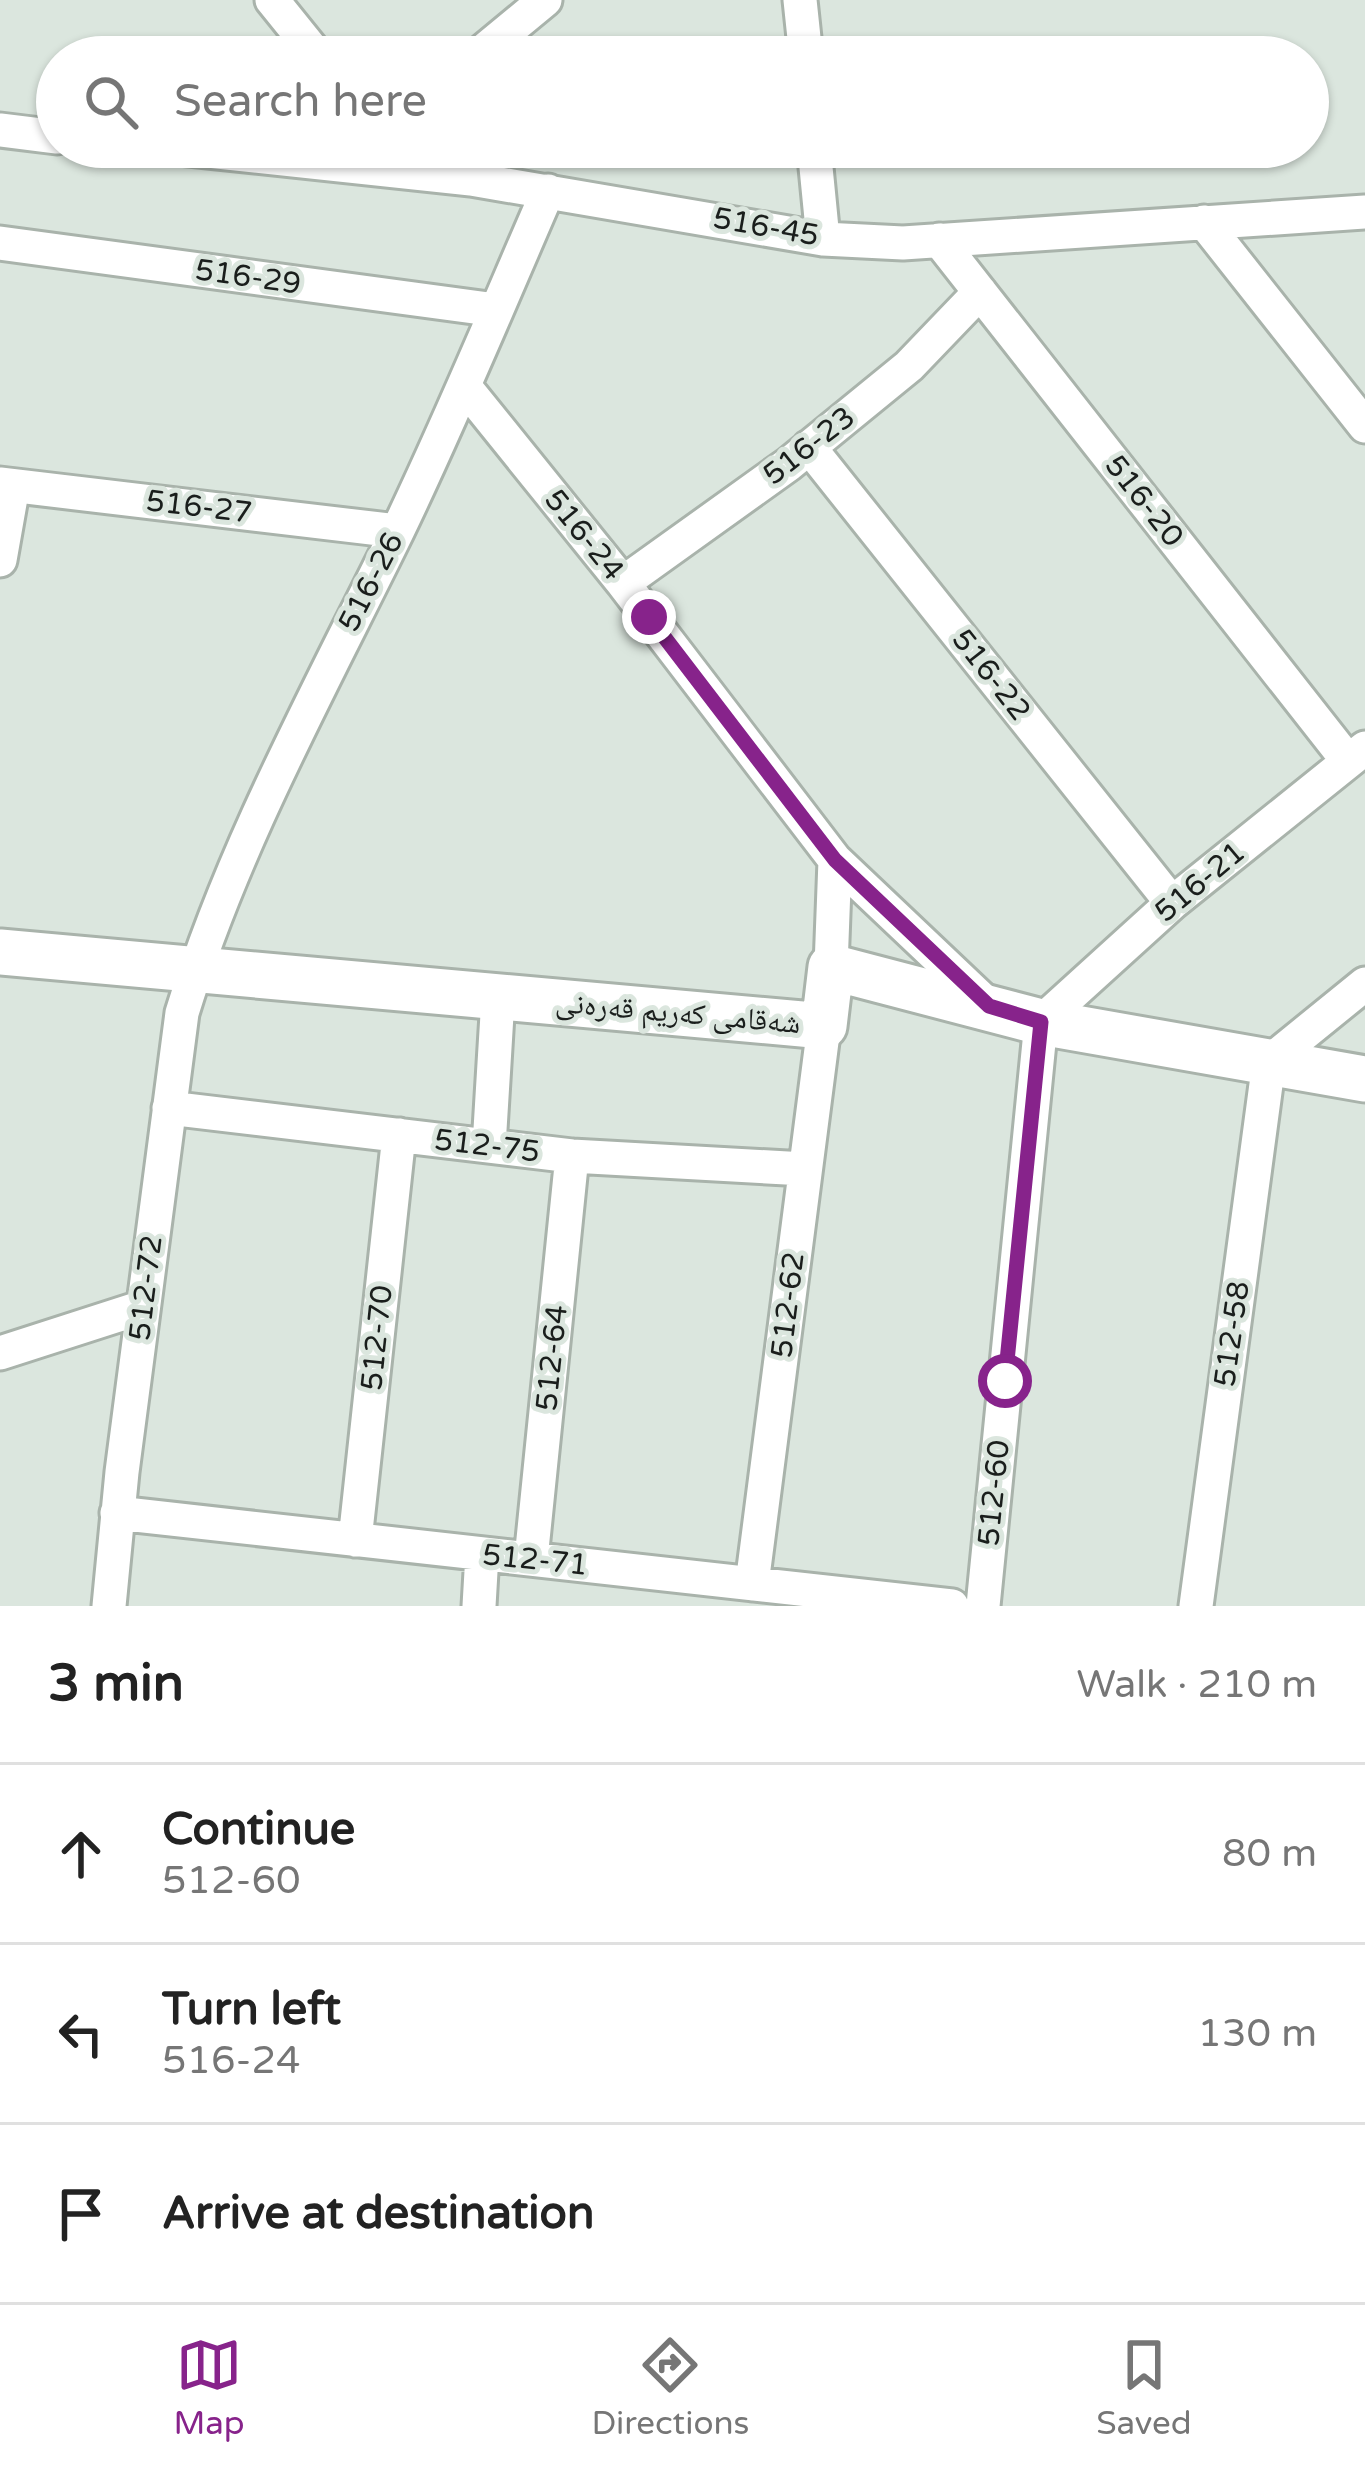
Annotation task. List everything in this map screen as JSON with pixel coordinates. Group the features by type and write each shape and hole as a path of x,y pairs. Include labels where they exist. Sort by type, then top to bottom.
{"street":[{"path":"272,0 301,36"},
{"path":"501,36 545,0"},
{"path":"800,0 804,36"},
{"path":"0,130 36,134"},
{"name":"516-45","path":"432,168 823,238 939,240 1365,212"},
{"path":"816,168 823,238"},
{"name":"516-26","path":"194,972 324,676 465,387 548,191"},
{"path":"1204,222 1365,426"},
{"name":"516-20","path":"939,240 1357,755"},
{"name":"516-29","path":"0,243 496,310"},
{"name":"516-23","path":"622,583 809,447 909,366 980,292"},
{"name":"516-24","path":"465,387 835,860 989,1006"},
{"name":"516-22","path":"809,447 1172,903"},
{"path":"0,560 6,485"},
{"name":"516-27","path":"6,485 397,530"},
{"name":"516-21","path":"1041,1022 1172,903 1357,755"},
{"path":"835,860 831,967 1041,1022 1365,1078"},
{"name":"شەقامی کەریم قەرەنی","path":"0,952 824,1026 831,967"},
{"name":"512-72","path":"110,1606 117,1513 169,1108 182,1013 194,972"},
{"path":"1269,1062 1365,984"},
{"path":"489,1146 498,998"},
{"name":"512-60","path":"982,1606 1041,1022"},
{"name":"512-62","path":"752,1584 824,1026"},
{"name":"512-58","path":"1196,1606 1269,1062"},
{"name":"512-75","path":"169,1108 572,1156 806,1168"},
{"name":"512-70","path":"356,1540 399,1136"},
{"name":"512-64","path":"531,1559 572,1156"},
{"path":"0,1353 143,1307"},
{"name":"512-71","path":"117,1513 952,1606"},
{"path":"479,1606 482,1554"}],"route":[{"path":"649,617 835,860 989,1006 1041,1022 1005,1381"}]}
